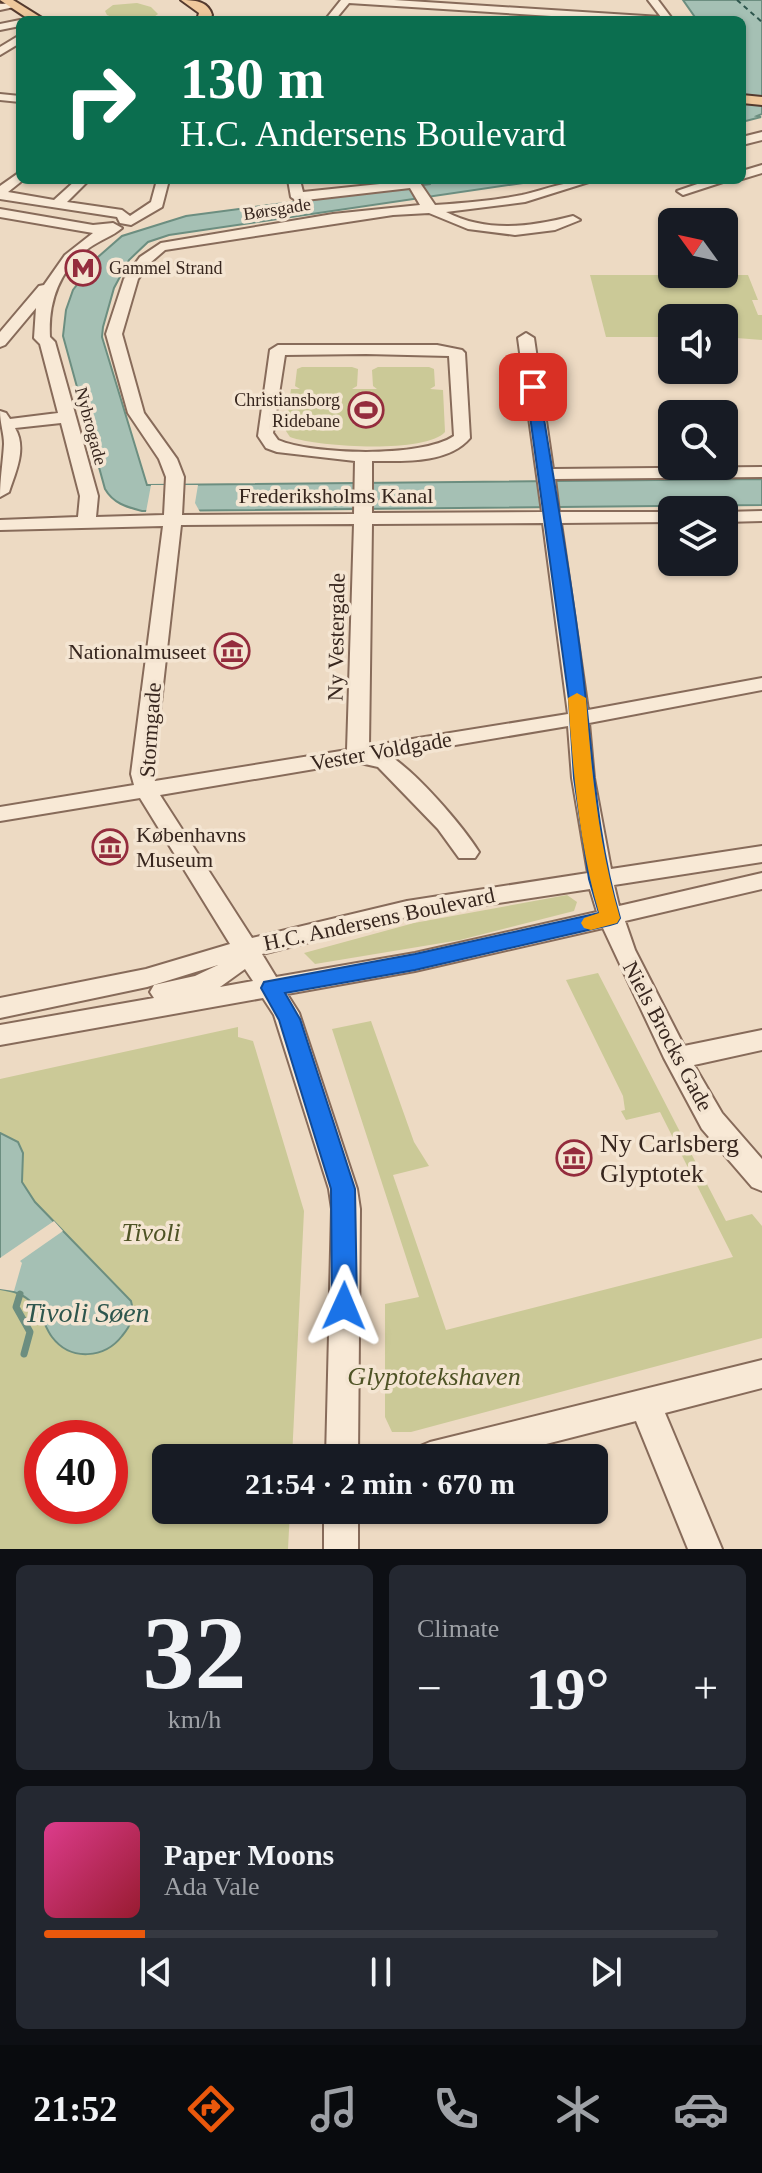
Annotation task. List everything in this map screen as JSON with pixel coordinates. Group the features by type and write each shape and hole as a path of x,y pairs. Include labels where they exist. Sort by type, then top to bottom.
{"main road":[{"path":"187,0 205,11 205,16"},
{"path":"5,4 30,2"},
{"path":"5,4 30,16"}],"street":[{"path":"333,16 347,0 594,16"},
{"path":"0,194 16,180"},
{"path":"58,203 79,184"},
{"path":"49,287 34,298 19,342 42,338 40,320 49,287 59,271 102,233 137,230 157,204 162,184"},
{"path":"295,184 297,197 427,197 486,224 515,224 569,222 486,224 427,197"},
{"name":"Børsgade","path":"137,230 393,211 427,197 554,184"},
{"name":"Børsgade","path":"427,197 525,198 575,184"},
{"path":"683,191 708,184"},
{"path":"0,194 122,214 137,230"},
{"path":"0,213 93,229 137,230"},
{"name":"Stormgade","path":"137,230 152,252 131,279 118,314 114,341 136,413 171,465 174,485 173,516 142,774 146,790 289,1019 345,1199 342,1444"},
{"name":"Niels Brocks Gade","path":"526,338 599,879 610,918 677,1058 712,1121 762,1179"},
{"name":"Nybrogade","path":"19,342 69,417 89,496 86,522"},
{"path":"282,349 374,349 457,353 462,438 449,447 425,454 364,455 309,454 278,447 269,441 265,433 275,353 282,349"},
{"path":"1,422 69,417"},
{"path":"0,492 10,462 13,439 1,422"},
{"name":"Ny Vestergade","path":"358,755 364,455"},
{"path":"545,477 762,472"},
{"name":"Frederiksholms Kanal","path":"0,525 173,516 550,514 658,517"},
{"path":"738,517 762,516"},
{"name":"Vester Voldgade","path":"0,814 577,719 762,684"},
{"path":"358,755 385,762 446,824 467,852"},
{"name":"H.C. Andersens Boulevard","path":"0,1008 147,978 245,948 419,906 762,854"},
{"name":"H.C. Andersens Boulevard","path":"0,1035 415,962 762,881"},
{"path":"0,1021 189,986 230,971 241,961 245,948"},
{"path":"677,1058 762,1040"},
{"path":"487,1444 762,1374"},
{"path":"645,1405 705,1549"},
{"path":"341,1524 341,1549"}],"green space":[{"path":"137,3 151,7 158,14 107,15 105,11 113,5"},
{"path":"590,275 658,275 658,288 738,288 738,275 748,275 758,300 752,300 758,315 762,315 762,340 738,338 738,304 658,304 658,337 606,337"},
{"name":"Christiansborg Ridebane","path":"378,367 434,369 435,386 430,389 443,390 445,432 434,439 395,446 346,446 290,437 286,431 291,389 300,389 295,386 297,369 358,369 357,386 352,389 377,389 373,386 372,370"},
{"path":"567,895 577,902 574,911 460,940 315,964 304,953 414,923"},
{"name":"Glyptotekshaven","path":"598,973 726,1221 752,1214 762,1226 762,1338 411,1432 392,1432 385,1417 385,1304 419,1297 332,1029 371,1021 414,1142 429,1166 393,1175 446,1330 733,1257 660,1112 626,1120 621,1111 625,1110 623,1096 566,980"},
{"name":"Tivoli","path":"238,1027 238,1037 253,1041 304,1211 293,1444 152,1444 152,1524 289,1524 288,1549 0,1549 0,1079"}],"water":[{"path":"683,0 762,0 762,114 757,116 761,117 746,121 746,16 694,16"},
{"path":"430,184 516,184 169,235 148,242 129,260 114,288 102,337 147,485 762,479 762,505 738,505 738,496 658,496 658,506 142,511 125,506 105,489 63,336 66,310 73,290 98,257 122,236 186,216"},
{"name":"Tivoli Søen","path":"0,1133 18,1142 23,1153 22,1182 35,1202 131,1301 133,1315 130,1323 122,1336 107,1349 88,1354 60,1345 30,1301 0,1289"}],"pier":[{"path":"151,485 198,485 195,503 200,512 146,512"},
{"path":"54,1221 63,1231 20,1261 14,1291 0,1289 0,1258"}],"waterway":[{"path":"20,1294 16,1307 30,1332 24,1354"}],"ferry route":[{"path":"737,0 762,22"}],"slow traffic":[{"path":"577,698 583,778 599,879 610,918 591,923"}],"place":[{"name":"Gammel Strand","path":"83,268"},
{"name":"Christiansborg Ridebane","path":"366,410"},
{"name":"Nationalmuseet","path":"232,651"},
{"name":"Københavns Museum","path":"110,847"},
{"name":"Ny Carlsberg Glyptotek","path":"574,1158"}],"route":[{"path":"344,1306 346,1209 343,1189 289,1019 272,988 415,962 610,918 599,879 583,778 577,700 533,387"}]}
